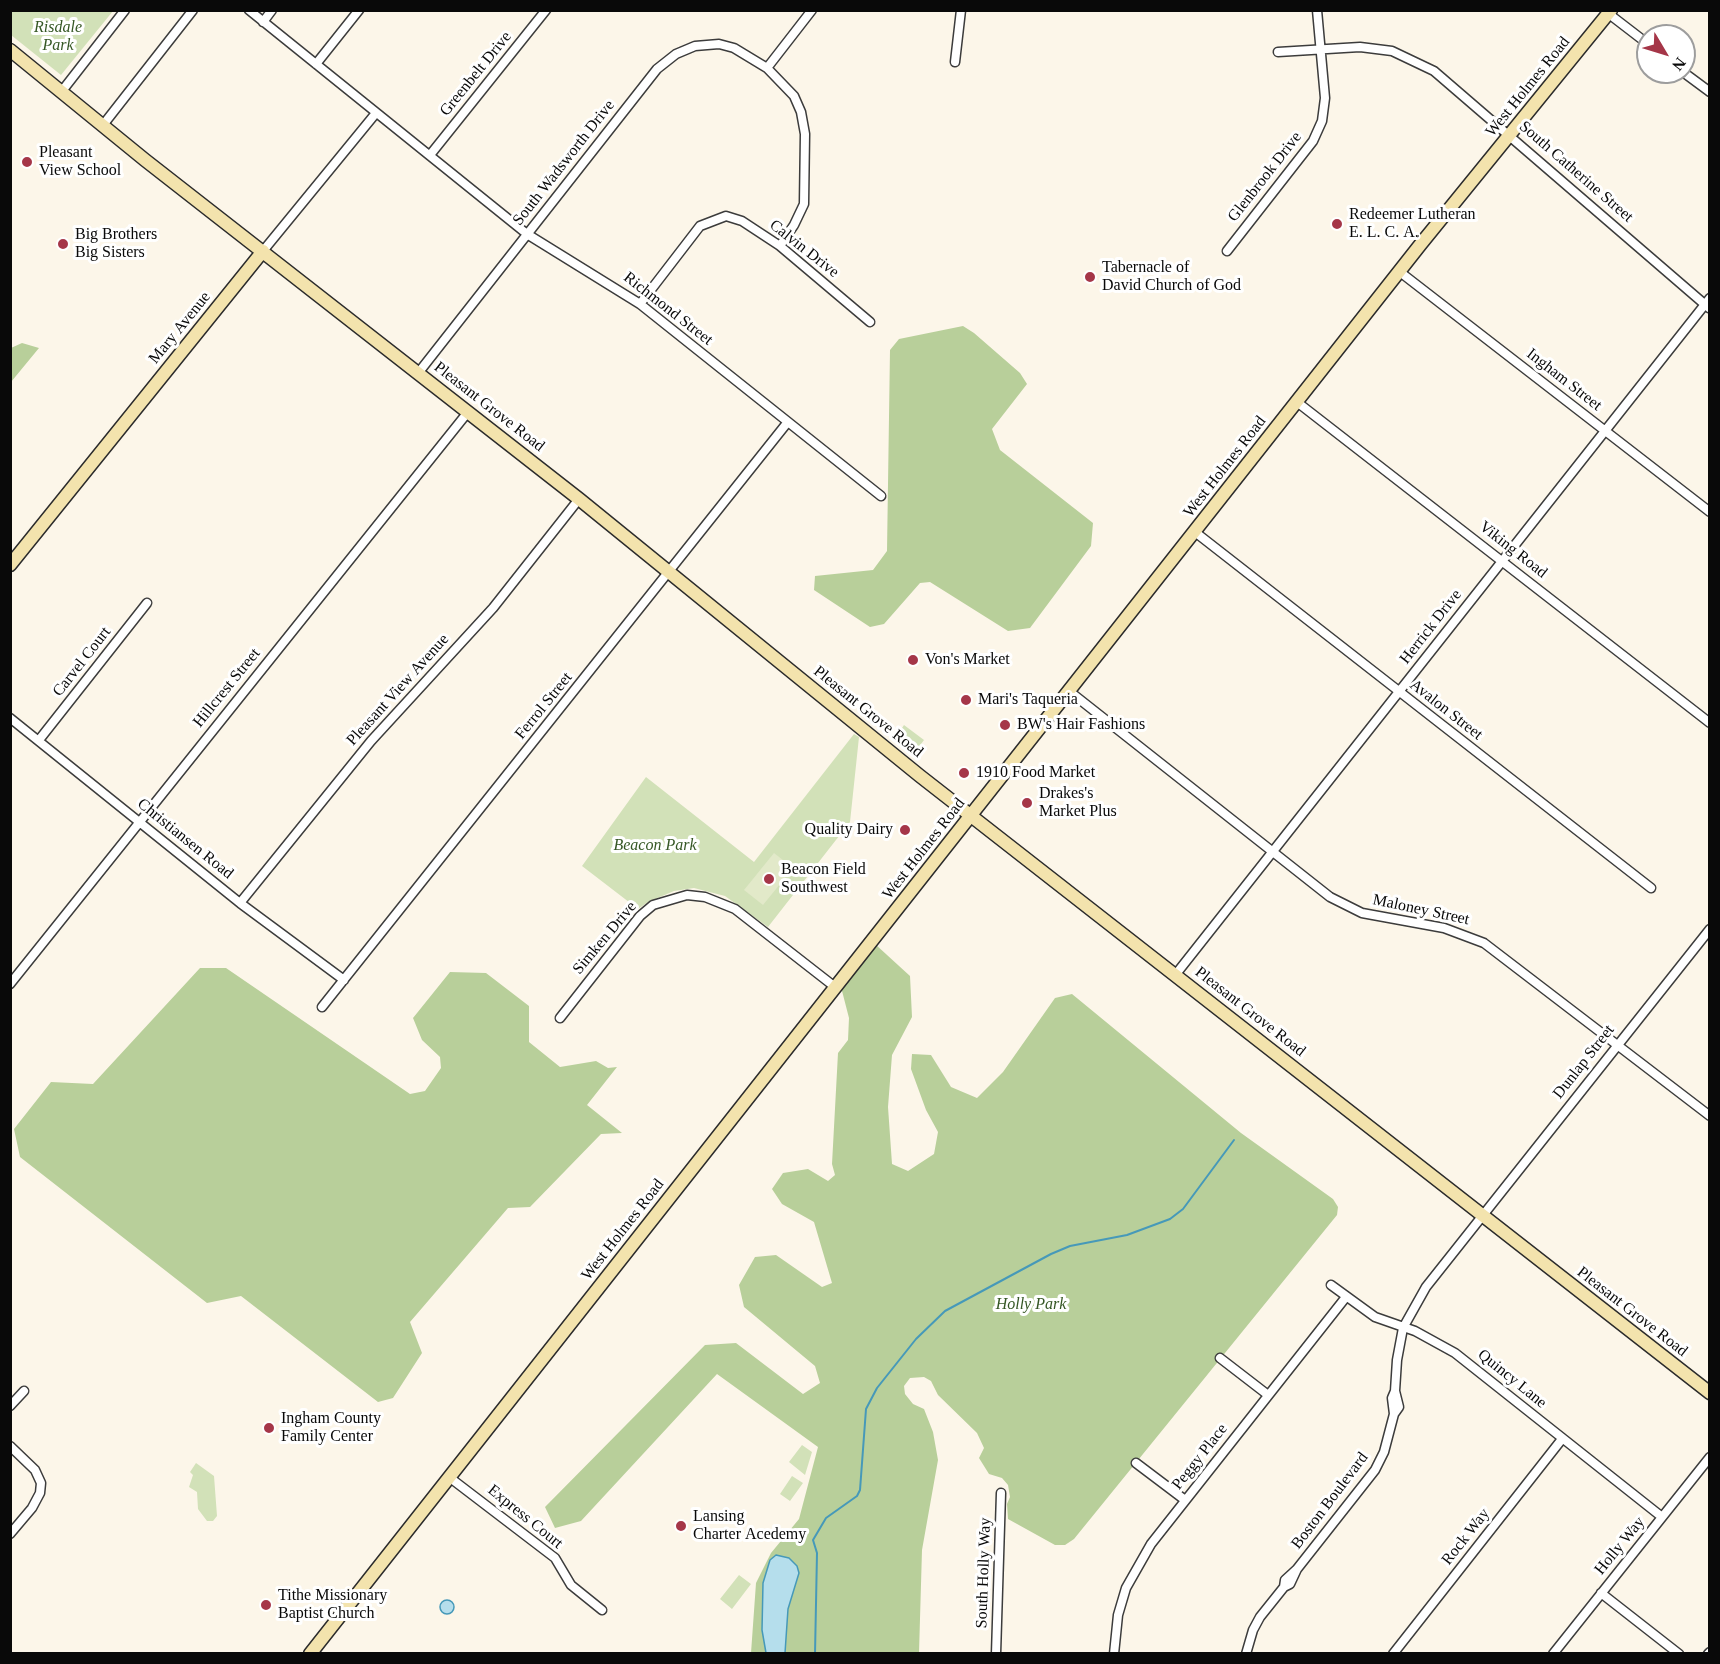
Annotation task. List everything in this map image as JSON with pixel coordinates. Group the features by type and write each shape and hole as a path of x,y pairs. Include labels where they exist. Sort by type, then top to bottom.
{"street":[{"path":"62,91 126,10"},
{"path":"103,125 193,10"},
{"path":"249,10 376,113"},
{"path":"263,22 272,10"},
{"path":"316,64 359,10"},
{"name":"Greenbelt Drive","path":"430,155 546,10"},
{"path":"767,68 813,10"},
{"path":"955,63 961,10"},
{"name":"Glenbrook Drive","path":"1227,251 1313,141 1322,120 1325,98 1317,10"},
{"path":"1610,12 1636,34"},
{"name":"West Holmes Road","path":"310,1653 1297,402 1610,12"},
{"name":"South Wadsworth Drive","path":"419,372 657,69 676,54 695,46 719,44 734,48 767,68 794,96 801,112 805,134 804,204 780,246"},
{"name":"South Catherine Street","path":"1278,52 1360,47 1392,51 1434,70 1708,304"},
{"name":"Pleasant Grove Road","path":"10,50 579,499 971,815 1710,1394"},
{"path":"1696,82 1710,92"},
{"name":"Richmond Street","path":"376,113 527,234 640,304 881,496"},
{"name":"Mary Avenue","path":"10,566 376,113"},
{"name":"Calvin Drive","path":"640,304 700,226 726,216 742,221 780,246 870,322"},
{"name":"Ingham Street","path":"1400,272 1710,512"},
{"name":"Herrick Drive","path":"1176,974 1605,430 1708,304"},
{"name":"Viking Road","path":"1297,402 1710,723"},
{"name":"Hillcrest Street","path":"10,984 468,412"},
{"name":"Ferrol Street","path":"322,1007 787,423"},
{"name":"Pleasant View Avenue","path":"240,903 378,733 493,608 579,499"},
{"name":"Avalon Street","path":"1195,532 1651,888"},
{"name":"Carvel Court","path":"39,740 147,603"},
{"name":"Maloney Street","path":"1069,691 1330,897 1346,906 1381,918 1444,928 1484,943 1710,1116"},
{"name":"Christiansen Road","path":"10,718 240,903 344,980"},
{"name":"Simken Drive","path":"560,1018 640,916 653,905 687,895 705,897 735,909 835,987"},
{"name":"Dunlap Street","path":"1483,1215 1710,929"},
{"name":"Boston Boulevard","path":"1246,1653 1253,1630 1284,1587 1290,1584 1297,1569 1375,1470 1384,1452 1394,1414 1399,1407 1399,1398 1395,1391 1397,1360 1403,1328 1426,1287 1483,1215"},
{"name":"Quincy Lane","path":"1331,1285 1375,1317 1415,1331 1455,1353 1662,1517"},
{"name":"Peggy Place","path":"1114,1653 1118,1615 1126,1588 1151,1544 1346,1297"},
{"path":"1220,1358 1268,1395"},
{"path":"10,1406 24,1391"},
{"name":"Rock Way","path":"1393,1653 1562,1439"},
{"path":"10,1446 34,1470 41,1483 40,1493 32,1508 10,1534"},
{"name":"Holly Way","path":"1553,1653 1710,1456"},
{"path":"1136,1463 1185,1500"},
{"name":"Express Court","path":"449,1477 555,1558 571,1585 602,1610"},
{"name":"South Holly Way","path":"996,1653 1001,1493"},
{"path":"1601,1593 1679,1653"}],"green space":[{"name":"Risdale Park","path":"10,11 113,11 61,75 11,35"},
{"path":"963,326 1020,373 1027,384 992,429 1000,450 1093,523 1091,546 1030,628 1008,631 930,582 920,583 884,624 870,627 814,590 815,576 873,570 887,551 890,350 899,339"},
{"path":"22,343 39,348 11,382 11,348"},
{"path":"904,725 924,740 915,752 896,737"},
{"name":"Beacon Park","path":"854,734 859,737 850,822 768,927 725,896 694,888 674,891 638,909 582,866 646,777 754,862"},
{"name":"Beacon Field Southwest","path":"774,853 793,868 763,905 744,890"},
{"name":"Holly Park","path":"875,944 910,976 912,1017 892,1055 888,1107 892,1164 908,1171 934,1154 938,1132 926,1110 911,1069 912,1054 931,1055 951,1087 977,1098 1003,1072 1055,998 1072,994 1241,1133 1333,1199 1338,1207 1337,1215 1074,1539 1065,1545 1055,1545 1008,1519 1007,1504 1010,1497 1008,1485 1002,1478 989,1474 979,1458 984,1448 977,1433 938,1395 931,1381 924,1377 910,1378 904,1386 905,1394 913,1404 924,1409 933,1432 938,1460 922,1550 919,1653 751,1653 756,1583 771,1553 799,1519 818,1447 717,1374 581,1521 555,1528 545,1507 705,1345 736,1343 803,1394 820,1383 815,1366 744,1307 739,1285 755,1257 776,1255 822,1287 832,1283 814,1222 782,1204 772,1189 783,1173 808,1169 828,1181 835,1175 832,1164 838,1053 848,1040 849,1018 841,987"},
{"path":"200,968 226,968 410,1094 425,1091 441,1068 440,1057 422,1040 413,1018 450,972 486,973 529,1006 529,1042 560,1067 596,1061 608,1068 617,1067 587,1105 622,1133 601,1134 530,1207 508,1208 410,1322 422,1353 393,1398 378,1402 241,1296 207,1303 20,1157 14,1129 51,1082 93,1084"},
{"path":"802,1445 812,1452 805,1475 789,1462"},
{"path":"196,1463 214,1476 217,1516 213,1521 207,1521 198,1509 197,1492 189,1487 193,1475 190,1472"},
{"path":"792,1476 803,1483 790,1501 780,1494"},
{"path":"739,1575 751,1584 732,1609 720,1599"}],"water":[{"path":"776,1555 789,1558 797,1566 799,1573 788,1609 785,1653 766,1653 762,1630 763,1583 770,1560"},
{"path":"447,1600 452,1602 454,1607 452,1612 447,1614 442,1612 440,1607 442,1602"}],"waterway":[{"path":"815,1654 817,1553 813,1540 826,1518 857,1496 860,1490 866,1409 877,1388 916,1339 945,1311 1051,1254 1070,1246 1127,1235 1170,1219 1183,1209 1234,1140"}],"place":[{"name":"Pleasant View School","path":"27,162"},
{"name":"Redeemer Lutheran E. L. C. A.","path":"1337,224"},
{"name":"Big Brothers Big Sisters","path":"63,244"},
{"name":"Tabernacle of David Church of God","path":"1090,277"},
{"name":"Von's Market","path":"913,660"},
{"name":"Mari's Taqueria","path":"966,700"},
{"name":"BW's Hair Fashions","path":"1005,725"},
{"name":"1910 Food Market","path":"964,773"},
{"name":"Drakes's Market Plus","path":"1027,803"},
{"name":"Quality Dairy","path":"905,830"},
{"name":"Beacon Field Southwest","path":"769,879"},
{"name":"Ingham County Family Center","path":"269,1428"},
{"name":"Lansing Charter Acedemy","path":"681,1526"},
{"name":"Tithe Missionary Baptist Church","path":"266,1605"}]}
